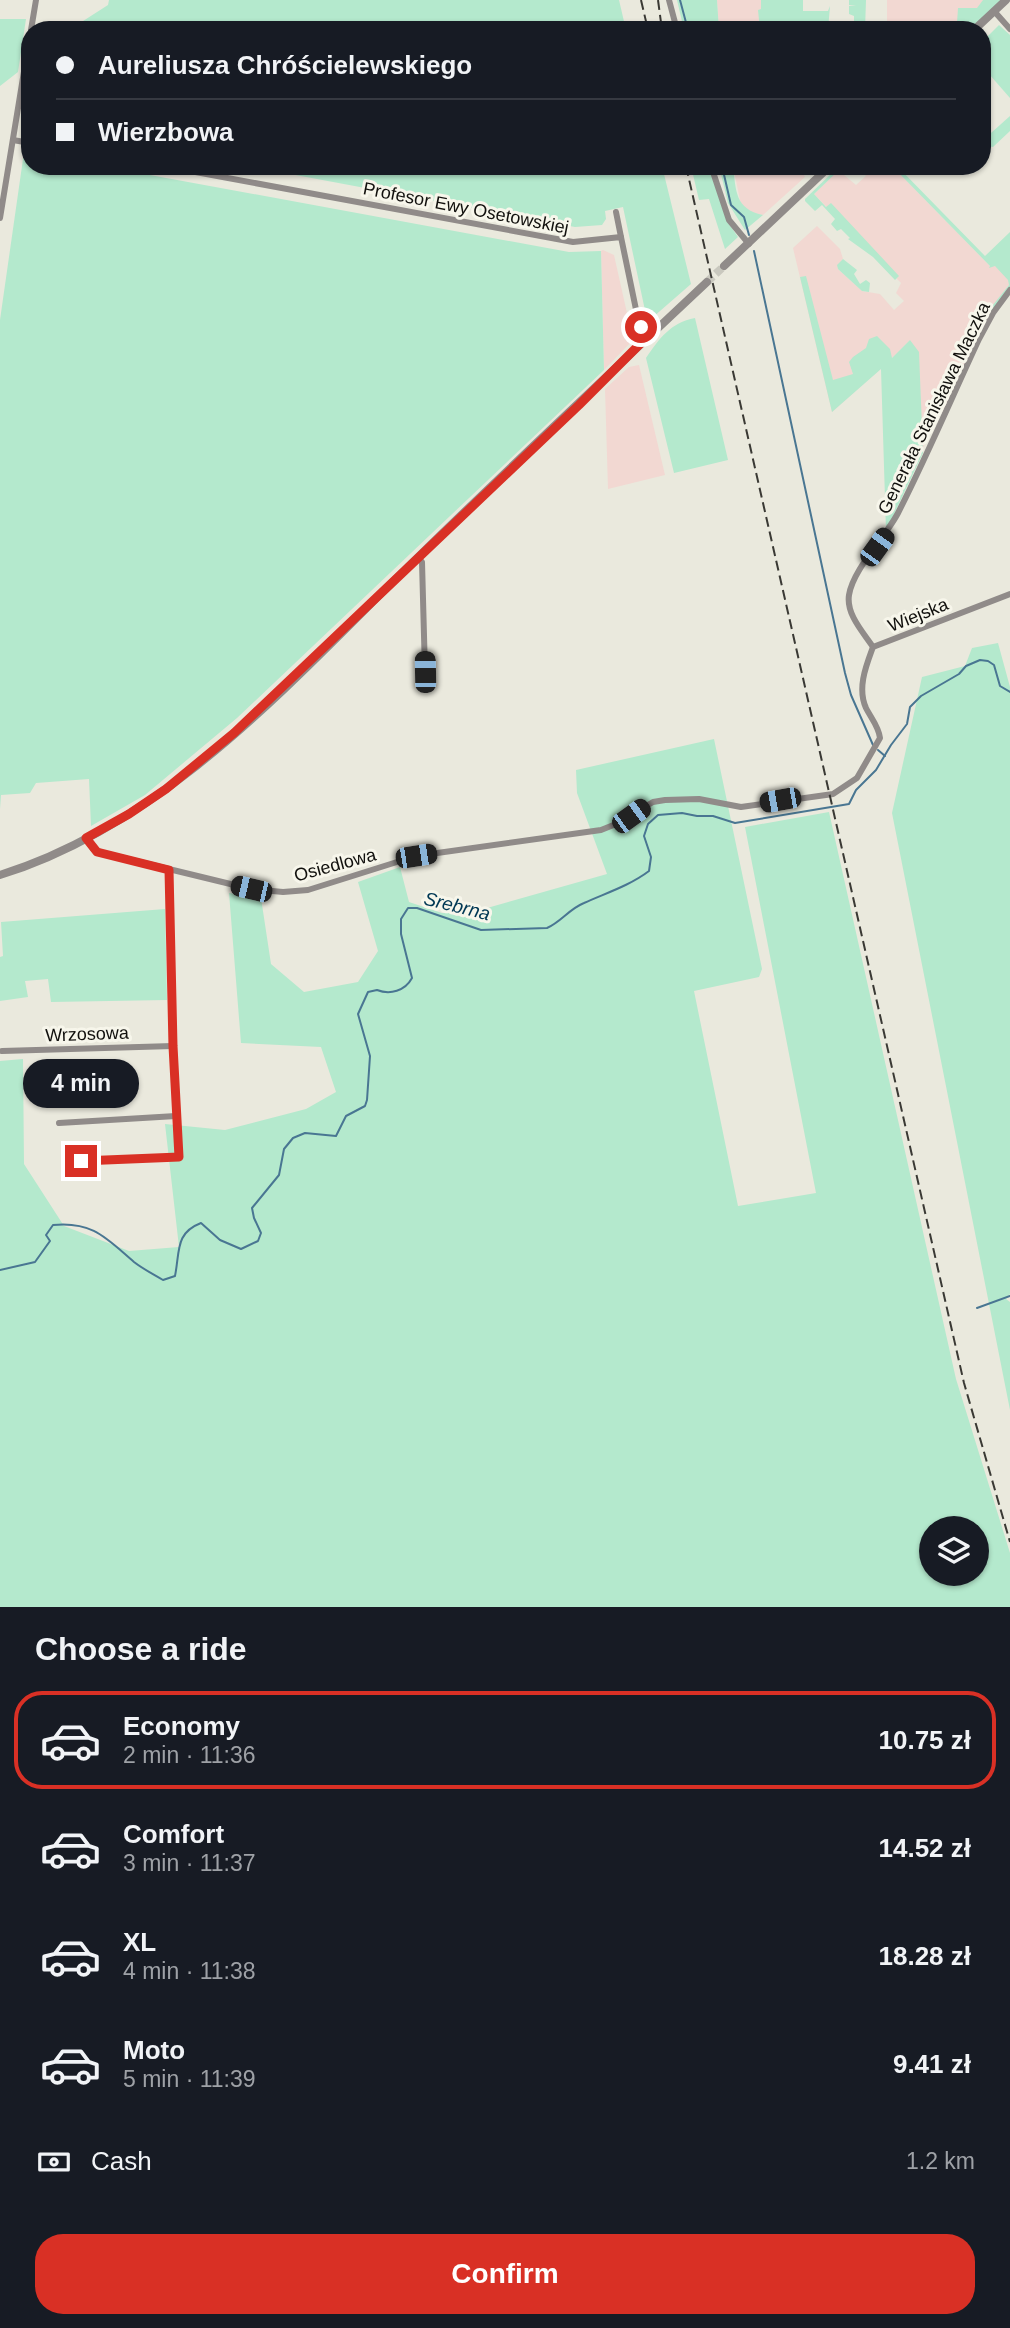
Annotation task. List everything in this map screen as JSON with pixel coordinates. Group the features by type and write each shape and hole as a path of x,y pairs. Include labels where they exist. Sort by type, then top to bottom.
{"street":[{"path":"32,21 36,0"},
{"path":"669,0 675,21"},
{"path":"983,21 1006,0"},
{"path":"994,11 1010,29"},
{"path":"0,218 21,91"},
{"path":"13,140 21,141"},
{"name":"Profesor Ewy Osetowskiej","path":"212,175 573,242 621,237"},
{"path":"714,175 729,220 749,244"},
{"path":"724,266 821,175"},
{"path":"616,212 638,321 648,336"},
{"path":"0,875 29,865 129,814 166,789 234,733 706,282"},
{"name":"Generała Stanisława Maczka","path":"873,647 849,606 852,587 898,513 979,338 1010,290"},
{"path":"418,557 422,562 425,672"},
{"name":"Wiejska","path":"862,686 873,647 1010,594"},
{"name":"Osiedlowa","path":"86,838 97,852 251,889 283,892 308,890 416,856 601,830 653,802 699,799 741,807 838,793 857,778 880,738 865,706 862,686"},
{"path":"81,1161 179,1157 173,1046 169,870"},
{"name":"Wrzosowa","path":"2,1051 173,1046"},
{"path":"59,1123 176,1116"}],"shaded area":[{"path":"717,0 766,0 766,21 718,21"},
{"path":"887,0 992,0 970,21 887,21"},
{"path":"735,175 805,177 763,215 749,212 741,205"},
{"path":"833,175 844,175 856,185 866,176 901,175 990,266 994,263 1010,279 1010,287 978,328 980,332 954,392 922,450 911,341 832,412 793,248 817,226 840,249 843,259 838,269 862,291 880,294 894,310 904,301 896,293 901,283 814,194"},
{"path":"601,251 614,255 633,340 604,370"},
{"path":"639,365 665,475 608,489 605,389 629,367"}],"green space":[{"path":"109,0 619,0 624,21 83,21 108,5"},
{"path":"677,0 717,0 718,21 682,21"},
{"path":"761,0 803,0 803,11 828,11 830,6 829,21 759,21 758,10 761,9"},
{"path":"849,0 866,0 865,21 854,21 854,16 849,14 849,6 856,6 849,5"},
{"path":"983,0 1001,0 979,21 957,21 958,8 977,8"},
{"path":"0,19 26,19 21,21 18,72 0,86"},
{"path":"999,25 1010,35 1010,98 991,76 991,33"},
{"path":"1010,116 1010,131 993,147 991,133"},
{"path":"21,173 150,175 569,252 601,251 604,370 237,718 145,795 91,826 89,779 36,783 30,793 1,795 0,809 0,320"},
{"path":"295,175 664,175 691,284 652,318 646,315 623,207 605,211 606,219 602,225 575,227"},
{"path":"693,175 712,175 727,221 738,237 725,249 709,199 699,200"},
{"path":"721,175 734,175 736,191 742,203 763,215 745,230 728,203"},
{"path":"830,175 834,175 814,194 826,207 831,203 899,276 895,280 873,257 848,239 850,238 841,229 837,231 831,224 835,219 822,205 815,211 805,199"},
{"path":"901,175 906,175 985,256 1010,232 1010,287 978,328 976,326 1009,285 1008,280 995,266 989,268 990,266"},
{"path":"843,259 857,270 854,274 860,284 866,280 870,283 869,292 862,291 838,269 837,265"},
{"path":"806,276 833,380 853,374 849,362 866,348 869,339 877,336 890,349 892,358 910,340 919,352 923,453 886,531 881,369 832,412 800,277"},
{"path":"695,318 728,460 674,473 646,358 672,328"},
{"path":"998,643 1010,687 1010,1294 1006,1299 1010,1302 1010,1410 892,813 922,677 965,666 972,648"},
{"path":"714,739 762,969 759,977 694,991 738,1206 816,1193 745,827 829,812 956,1379 1010,1553 1010,1607 0,1607 0,1061 23,1059 24,1164 64,1226 129,1251 179,1247 165,1124 225,1130 306,1109 336,1092 321,1047 241,1043 229,893 261,898 271,964 304,992 358,982 378,951 358,882 400,867 409,902 442,913 473,912 607,874 577,793 576,770"},
{"path":"165,909 167,1000 51,1002 48,979 25,981 28,997 0,1001 0,957 3,956 1,922"}],"waterway":[{"path":"680,0 686,21"},
{"path":"724,175 731,205 744,217 749,235"},
{"path":"754,251 845,673 851,695 873,745"},
{"name":"Srebrna","path":"0,1270 35,1262 50,1241 46,1235 53,1225 79,1226 98,1233 137,1265 163,1280 175,1276 180,1244 187,1232 201,1223 220,1240 241,1249 258,1241 261,1233 252,1208 279,1175 284,1149 293,1138 305,1133 336,1136 346,1116 365,1106 370,1056 358,1014 368,992 397,991 412,978 401,934 401,919 408,908 417,908 481,930 547,928 579,906 649,871 651,857 644,836 648,824 658,815 682,813 713,816 735,823 849,804 856,790 876,770 907,724 910,707 921,696 959,674 966,666 980,660 994,665 1000,686 1010,692"},
{"path":"878,750 885,756"},
{"path":"977,1308 1010,1296"}],"tunnel":[{"path":"707,282 724,266"}],"railway":[{"path":"641,0 646,21"},
{"path":"658,0 661,21"},
{"path":"688,175 964,1383 1010,1542"}],"route":[{"path":"81,1161 179,1157 173,1046 169,870 97,852 86,838 166,789 234,733 294,678 648,336 641,327"}]}
